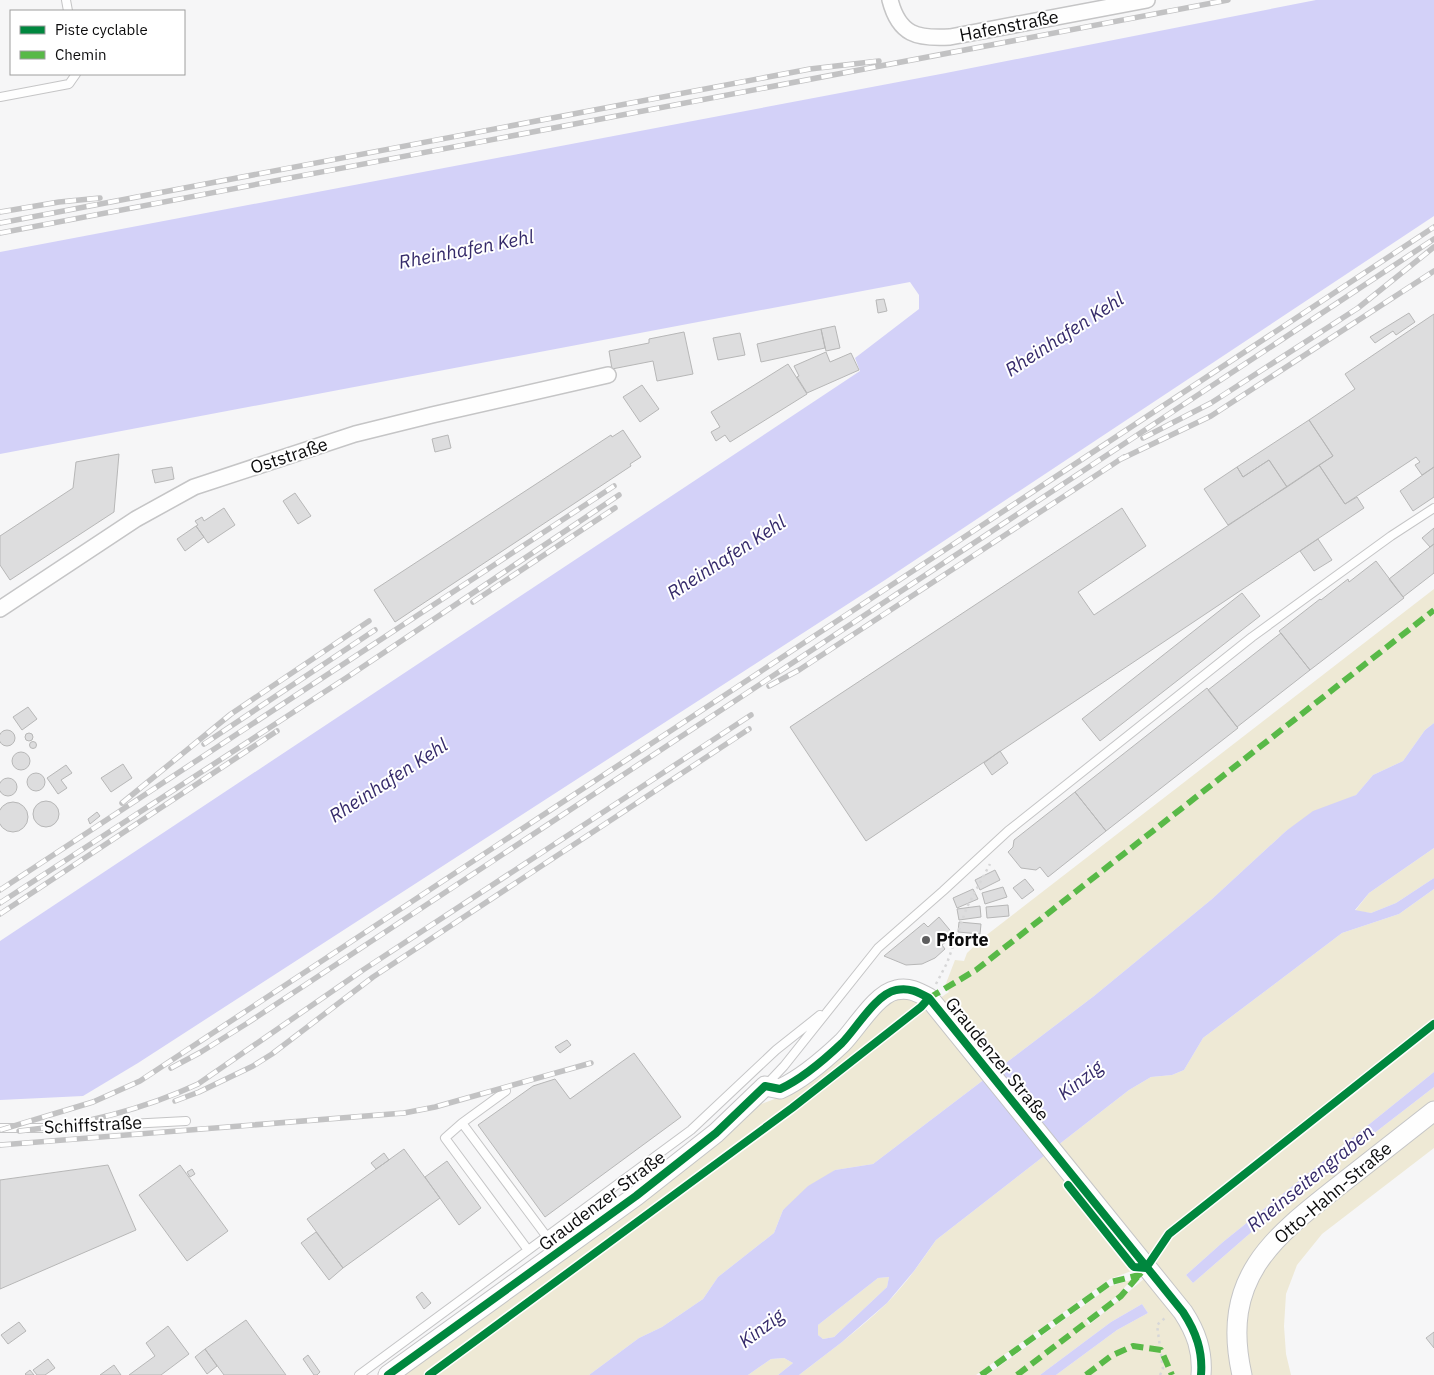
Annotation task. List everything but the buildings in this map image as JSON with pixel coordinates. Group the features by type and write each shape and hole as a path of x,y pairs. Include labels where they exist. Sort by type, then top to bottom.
{"street":[{"name":"Hafenstraße","path":"890,0 893,13 908,32 933,38 950,37 1147,0"},
{"name":"Oststraße","path":"0,609 136,519 194,487 355,434 608,375"},
{"name":"Graudenzer Straße","path":"388,1375 636,1196 716,1133 765,1086 780,1089 834,1051 878,1001 890,992 907,989 916,991 931,1002 1191,1325 1200,1348 1201,1375"},
{"name":"Otto-Hahn-Straße","path":"1242,1375 1238,1361 1236,1333 1240,1304 1247,1283 1265,1250 1295,1220 1434,1111"}],"lane":[{"path":"0,97 69,84 75,75"},
{"path":"765,1086 784,1066 878,948 1008,831 1252,637 1391,536 1434,508"},
{"path":"359,1375 691,1130 776,1050 831,1006"},
{"path":"506,1091 462,1123 445,1138 528,1250"},
{"name":"Schiffstraße","path":"0,1128 53,1128 186,1120"},
{"path":"462,1123 547,1237"}],"path":[{"path":"931,1002 966,907 994,856"},
{"path":"1160,1375 1163,1370 1157,1324 1165,1318"}],"shaded area":[{"path":"1434,589 1434,723 1425,730 1403,761 1373,775 1356,795 1286,831 1212,899 1094,996 873,1164 835,1170 783,1210 774,1233 718,1277 703,1299 662,1327 639,1338 589,1375 400,1375 756,1106 785,1095 888,1001 914,997 942,1029 940,998 949,992 945,986 955,960 964,961 967,953 984,937"},
{"path":"1434,848 1434,878 1396,903 1371,913 1355,911 1369,893"},
{"path":"1434,889 1434,1072 1223,1242 1186,1275 1193,1283 1293,1196 1434,1087 1434,1102 1255,1251 1235,1375 1208,1375 1134,1240 1119,1251 1134,1270 1110,1279 976,1375 799,1375 876,1314 893,1297 919,1265 936,1240 1129,1090 1151,1077 1172,1075 1184,1070 1203,1038 1342,933 1399,914"},
{"path":"1434,1120 1434,1148 1322,1234 1297,1265 1286,1294 1284,1326 1286,1354 1291,1375 1252,1375 1248,1365 1245,1341 1248,1311 1253,1287 1265,1265 1303,1224"},
{"path":"889,1277 887,1287 834,1337 823,1339 818,1335 818,1325 878,1278"},
{"path":"1145,1278 1151,1279 1192,1343 1193,1375 1056,1375 1117,1330 1148,1313 1142,1304 1111,1322 1040,1375 987,1375 1111,1286 1131,1280 1118,1295 1086,1321 1089,1325"},
{"path":"784,1358 793,1363 778,1375 748,1375 771,1359"}],"water":[{"name":"Rheinhafen Kehl","path":"1316,0 1434,0 1434,216 885,580 138,1063 83,1096 0,1100 0,941 860,371 855,358 919,309 919,295 910,282 0,454 0,252 946,73"},
{"name":"Kinzig","path":"1434,723 1434,848 1369,893 1355,910 1371,913 1396,903 1434,878 1434,889 1399,914 1342,933 1203,1038 1184,1070 1172,1075 1151,1077 1129,1090 936,1240 914,1271 887,1303 842,1342 799,1375 778,1375 793,1363 784,1358 771,1359 748,1375 589,1375 639,1338 662,1327 703,1299 718,1277 774,1233 783,1210 808,1186 835,1170 873,1164 1094,996 1212,899 1286,831 1313,811 1356,795 1373,775 1403,761 1425,730","holes":["889,1277 887,1287 834,1337 823,1339 818,1335 818,1325 878,1278"]},
{"name":"Rheinseitengraben","path":"1434,1072 1434,1087 1293,1196 1193,1283 1186,1275 1223,1242"},
{"path":"1142,1304 1148,1313 1117,1330 1056,1375 1040,1375 1111,1322"}],"railway":[{"path":"0,233 1228,0"},
{"path":"0,223 810,69 879,61"},
{"path":"0,212 59,202 100,198"},
{"path":"0,1130 93,1102 140,1081 1434,227"},
{"path":"171,1068 246,1024 1434,239"},
{"path":"1143,438 1211,403 1358,308 1434,247"},
{"path":"1119,460 1211,416 1434,271"},
{"path":"769,686 799,670 1124,457"},
{"path":"0,890 614,486"},
{"path":"0,903 346,678 619,495"},
{"path":"473,602 615,508"},
{"path":"122,803 231,714 369,621"},
{"path":"204,744 375,630"},
{"path":"19,1131 65,1125 111,1115 133,1109 198,1084 363,970 751,715"},
{"path":"175,1101 199,1092 253,1066 272,1054 373,977 749,729"},
{"path":"0,914 277,731"},
{"path":"0,1145 404,1113 435,1107 591,1063"}],"marked path":[{"path":"929,998 976,970 1434,610"},
{"path":"981,1375 1111,1282 1139,1275 1147,1267"},
{"path":"1017,1375 1121,1296 1139,1275"},
{"path":"1086,1375 1111,1356 1133,1346 1161,1350 1172,1375"}],"cycle path":[{"path":"388,1375 636,1196 716,1133 765,1086 780,1089 813,1069 848,1037 881,998 896,990 905,989 929,998 1183,1312 1198,1342 1201,1358 1201,1375"},
{"path":"429,1375 792,1108 921,1007 929,998"},
{"path":"1146,1268 1169,1234 1434,1024"},
{"path":"1068,1185 1132,1265 1134,1267 1146,1268"}],"place":[{"name":"Pforte","path":"926,940"}]}
